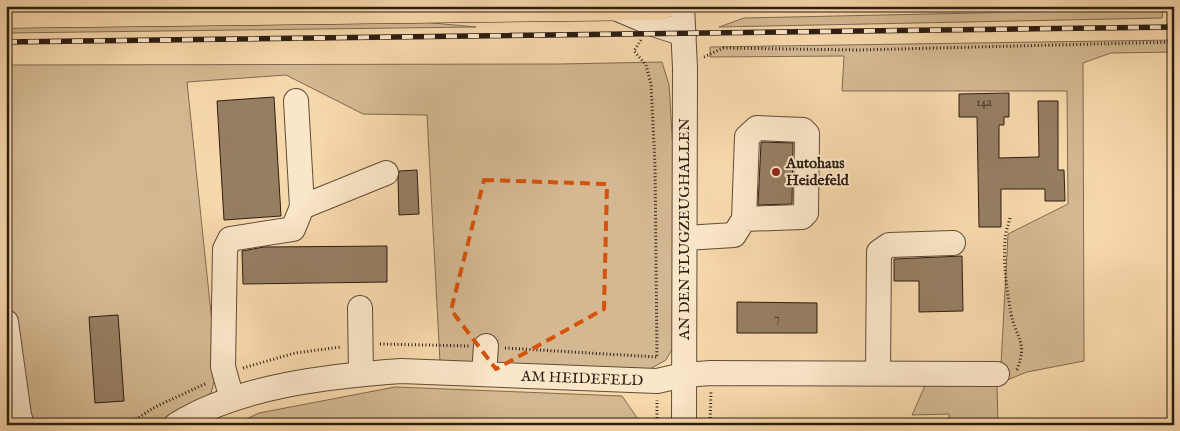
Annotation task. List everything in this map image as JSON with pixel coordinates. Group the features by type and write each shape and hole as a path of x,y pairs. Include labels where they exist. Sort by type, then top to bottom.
{"main road":[{"path":"6,14 43,10 612,7 657,11"}],"street":[{"name":"AN DEN FLUGZEUGHALLEN","path":"682,6 685,68 684,425"},
{"path":"657,11 684,34"},
{"path":"232,399 223,367 226,250 230,239 293,229 302,207 296,101"},
{"path":"302,207 386,173"},
{"path":"685,238 734,235 744,218"},
{"path":"878,373 879,252 889,245 953,243"},
{"path":"360,308 361,374"},
{"path":"6,322 22,425"},
{"path":"484,374 486,346"},
{"name":"AM HEIDEFELD","path":"176,425 189,417 232,399 292,384 361,374 401,371 657,381 684,375 711,373 997,374"}],"path":[{"path":"657,11 634,50 646,65 650,84 655,175 657,425"},
{"path":"685,68 723,48 858,50 1174,42"},
{"path":"997,374 1017,369 1022,356 1020,340 1011,316 1005,268 1005,239 1010,218"},
{"path":"710,425 711,373"}],"highlighted area":[{"path":"484,180 607,184 604,309 496,369 451,310"}],"shaded area":[{"path":"1163,9 1162,18 719,27 744,18"},
{"path":"411,21 476,27 6,33 6,24"},
{"path":"1174,40 1174,52 1111,53 1083,63 1084,361 1027,372 1000,383 1008,234 1068,204 1067,91 842,91 844,56 710,57 710,47"},
{"path":"662,62 669,85 674,166 675,344 666,360 648,370 440,362 427,115 363,114 286,75 187,82 217,371 211,393 161,425 6,425 6,65 560,64"},
{"path":"927,381 997,383 998,425 949,425 949,414 912,415"},
{"path":"395,387 622,396 642,425 234,425 259,413"}],"building":[{"path":"1009,93 1009,117 1004,117 1004,125 999,125 999,158 1039,157 1038,101 1058,101 1058,170 1064,170 1065,201 1045,201 1045,189 1001,189 1001,227 979,227 977,117 959,117 959,94"},
{"path":"274,97 281,216 224,220 217,101"},
{"name":"Autohaus Heidefeld","path":"762,142 793,143 792,204 758,205"},
{"path":"417,170 419,214 399,215 399,171"},
{"path":"387,246 387,282 243,284 242,251 264,247"},
{"path":"962,256 963,311 919,312 919,281 894,281 894,259"},
{"path":"737,302 817,303 817,333 737,333"},
{"path":"118,315 124,401 95,403 89,317"}],"railway":[{"path":"6,42 1174,27"}],"place":[{"name":"Autohaus Heidefeld","path":"776,172"}]}
